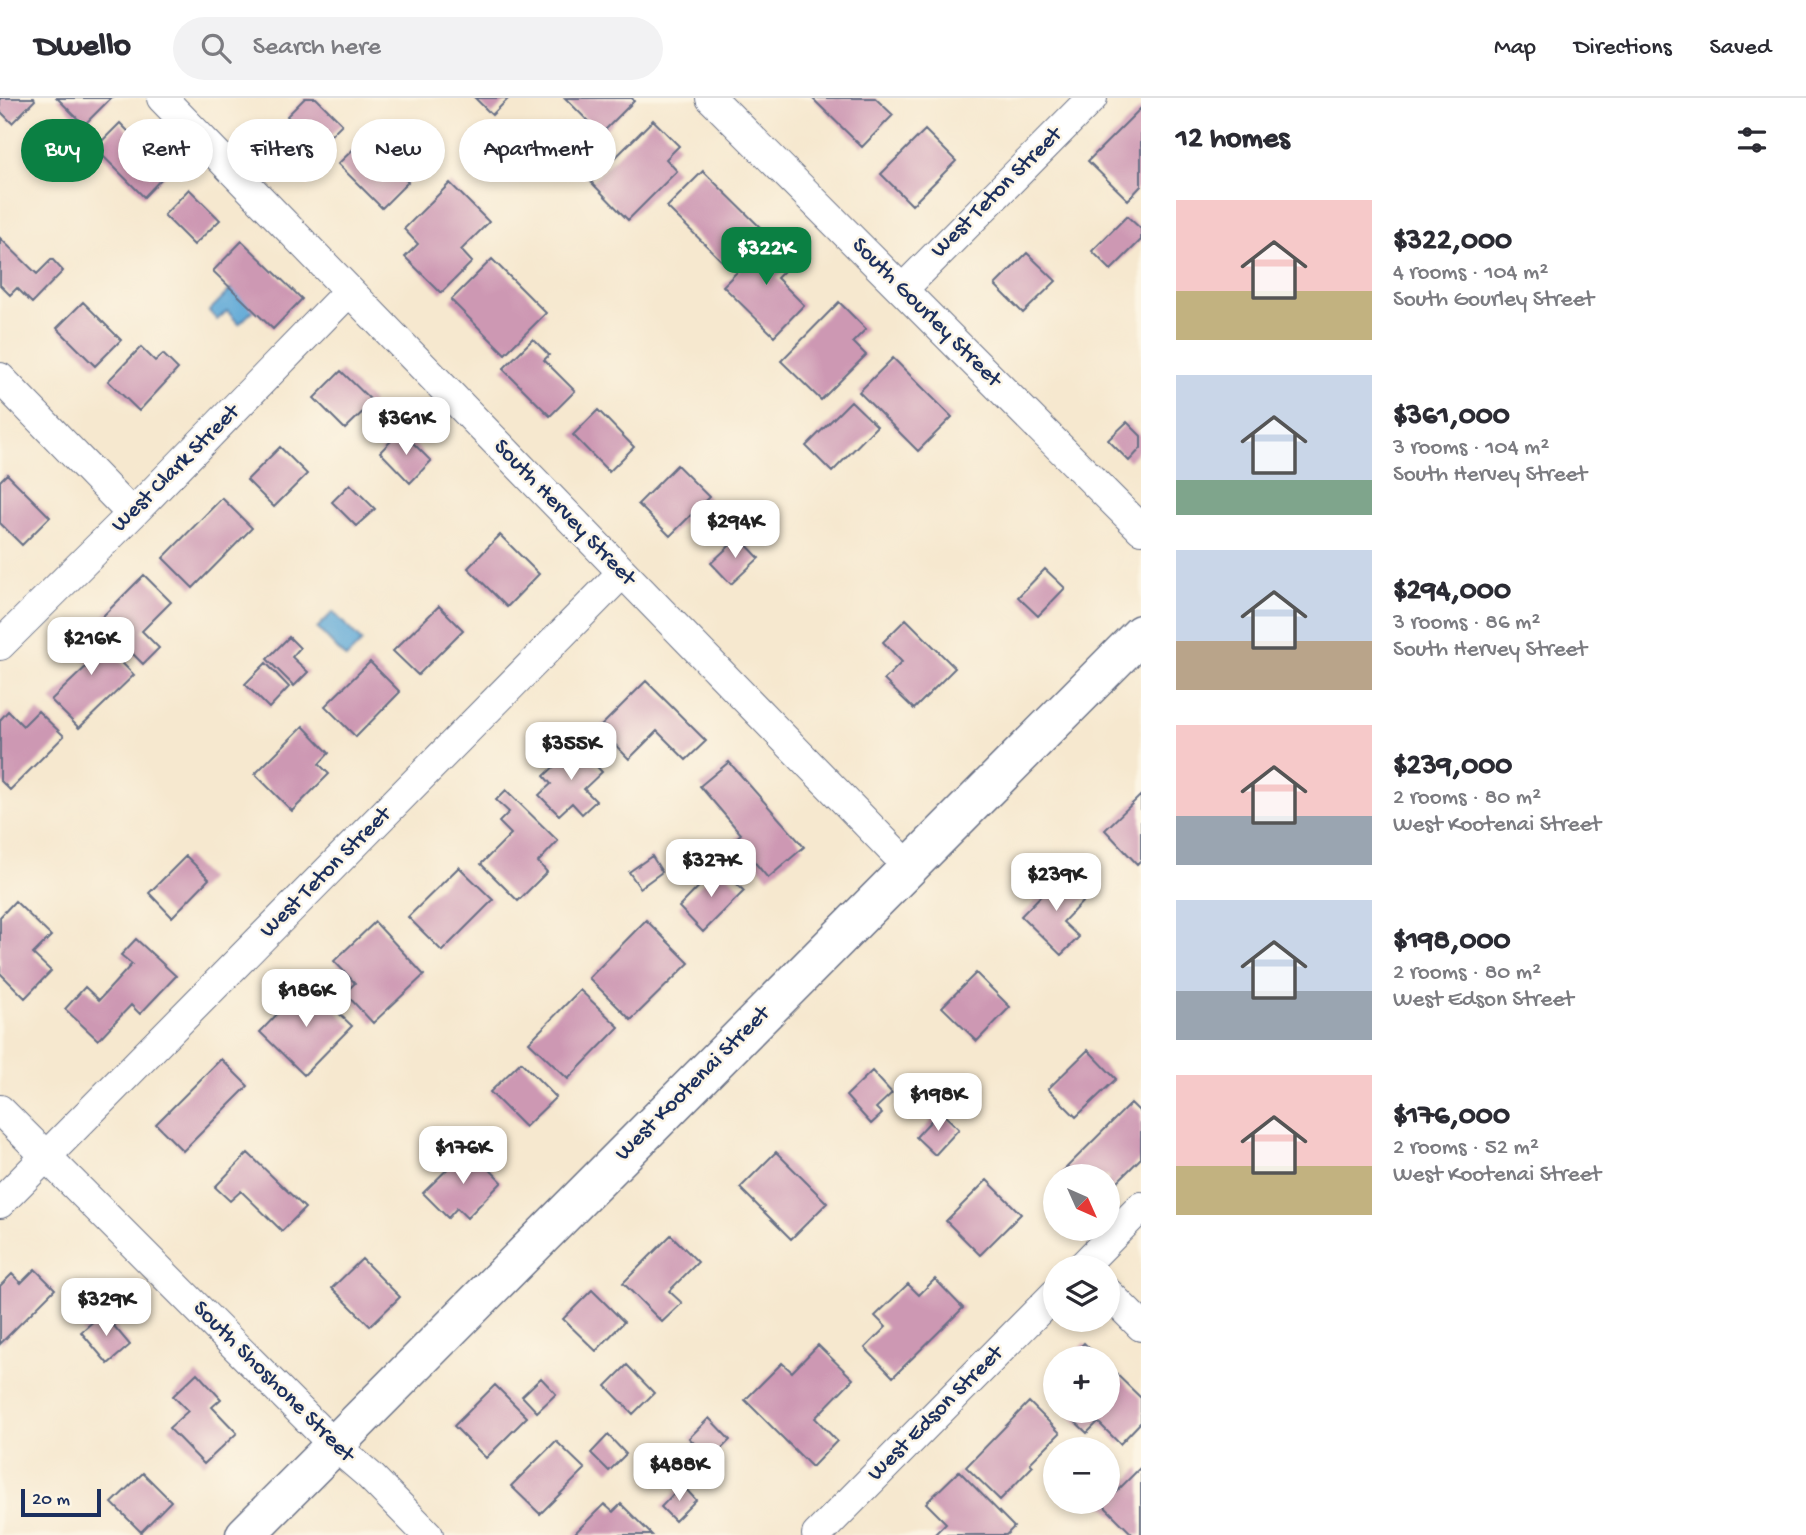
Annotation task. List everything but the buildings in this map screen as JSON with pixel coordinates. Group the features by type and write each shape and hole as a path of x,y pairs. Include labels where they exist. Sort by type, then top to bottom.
{"street":[{"name":"South Hervey Street","path":"162,98 909,867"},
{"name":"South Gourley Street","path":"711,98 1141,529"},
{"name":"West Teton Street","path":"903,289 1091,98"},
{"name":"West Clark Street","path":"0,645 349,292"},
{"path":"0,377 132,514"},
{"name":"West Teton Street","path":"0,1203 622,573"},
{"name":"West Kootenai Street","path":"245,1535 1141,634"},
{"name":"South Shoshone Street","path":"0,1110 334,1445 370,1476 428,1535"},
{"path":"1094,1255 1141,1207"},
{"path":"1120,1305 1141,1326"},
{"name":"West Edson Street","path":"817,1535 1043,1306"}],"water":[{"path":"234,286 256,308 239,324 227,311 217,320 209,311"},
{"path":"333,612 362,642 346,658 317,628"}]}
